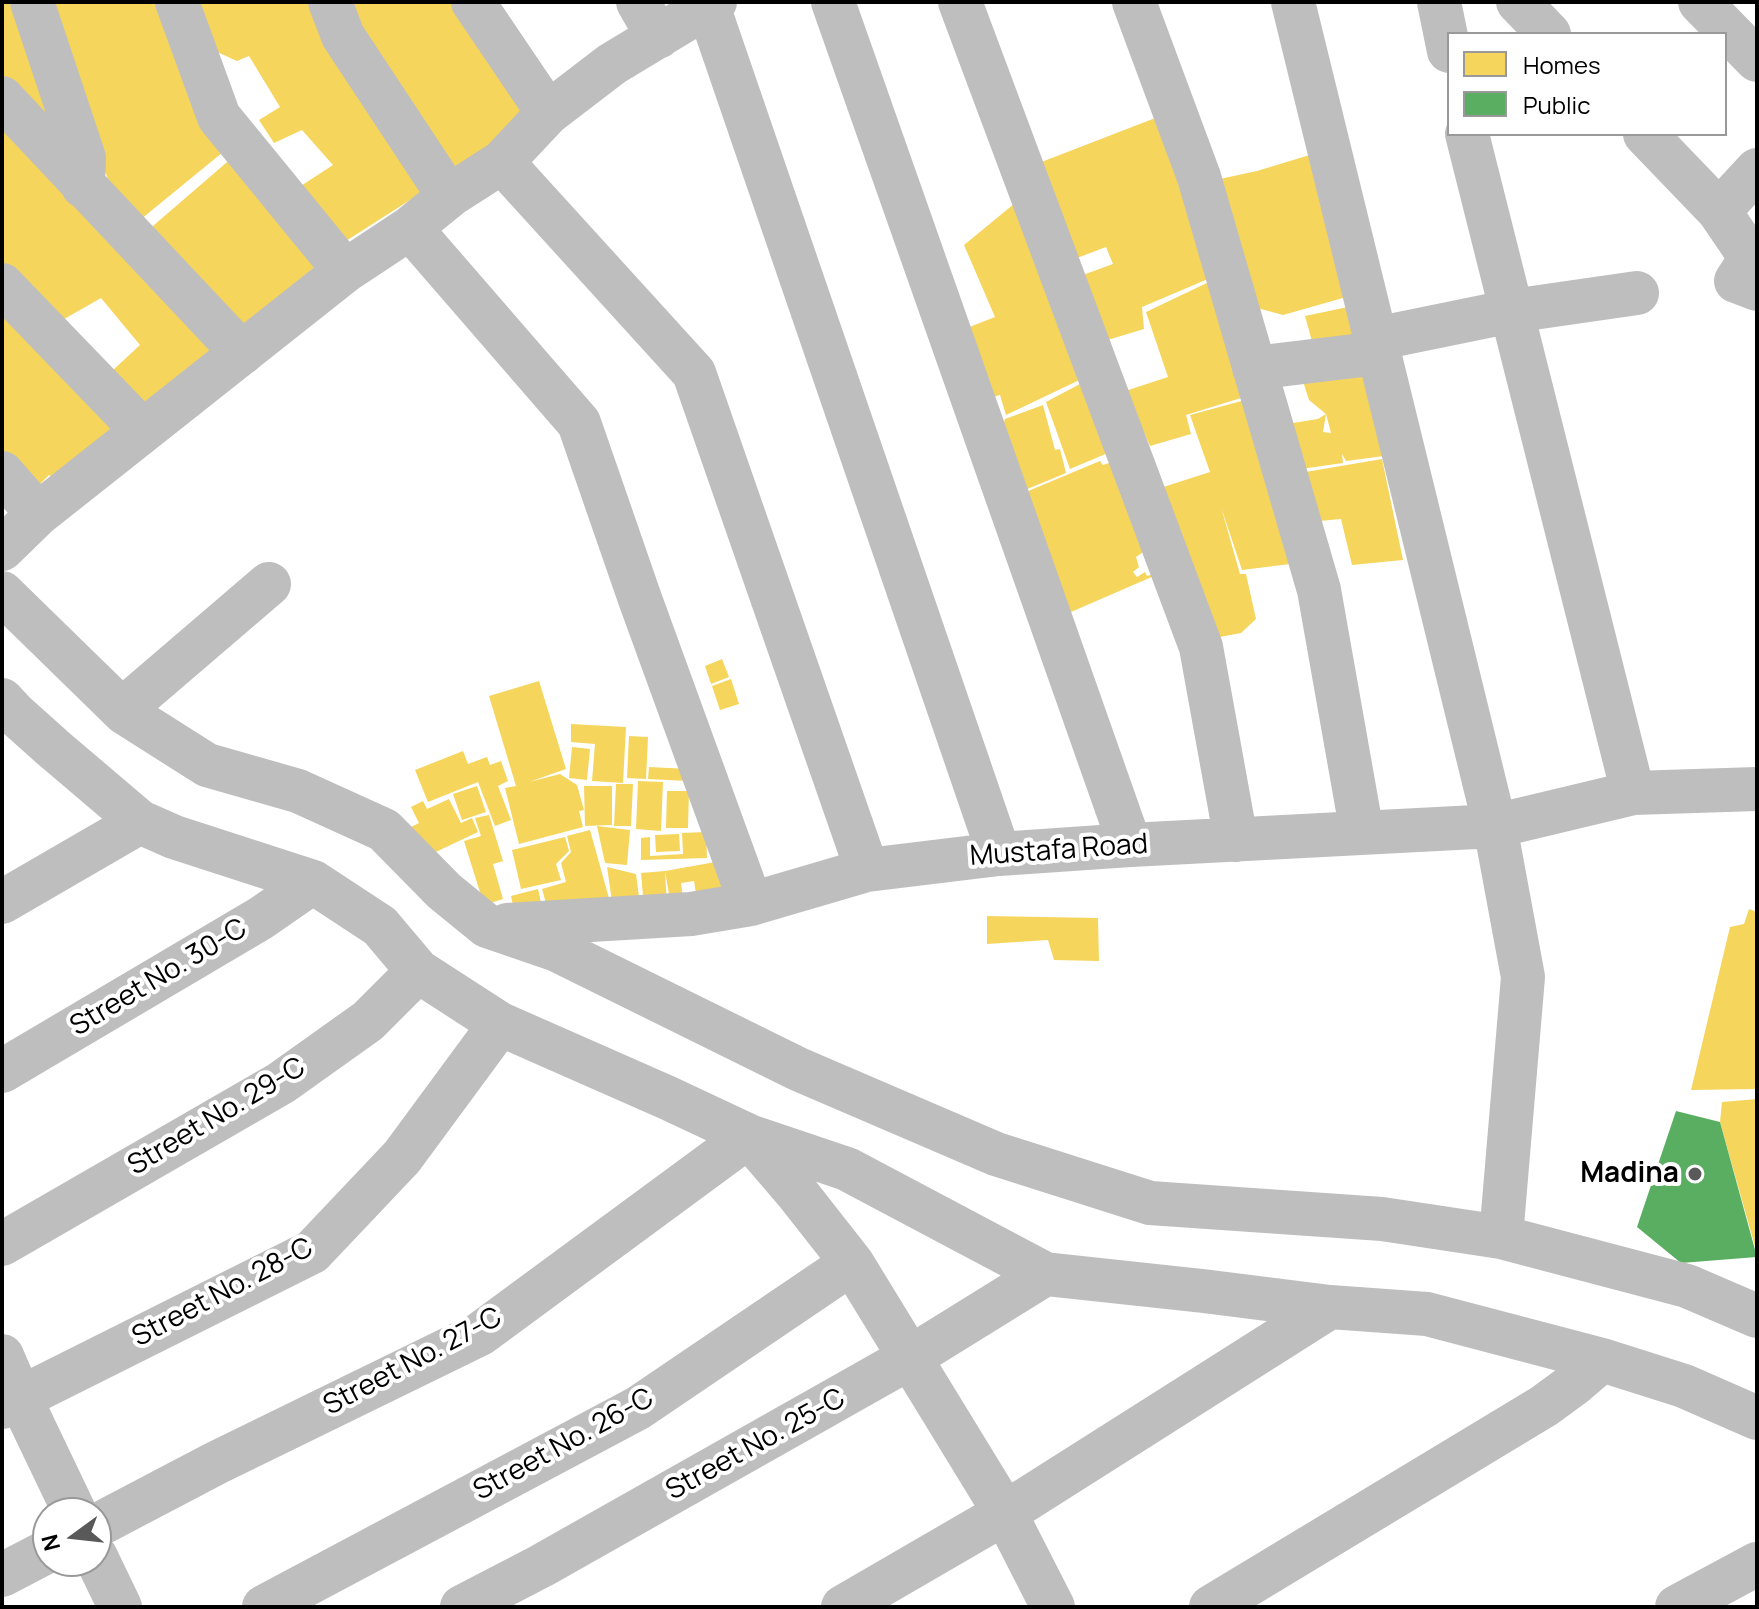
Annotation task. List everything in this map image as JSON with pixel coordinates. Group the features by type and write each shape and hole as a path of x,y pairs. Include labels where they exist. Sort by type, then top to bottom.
{"street":[{"path":"32,2 84,158 83,186"},
{"path":"177,2 219,117 345,271"},
{"path":"330,2 343,36 440,183 452,194"},
{"path":"473,2 548,113"},
{"path":"833,2 1130,845"},
{"path":"960,2 1201,647 1236,840"},
{"path":"1134,2 1199,177 1319,590 1362,833"},
{"path":"1293,2 1495,826 1523,977 1501,1237"},
{"path":"1439,2 1447,41"},
{"path":"1518,2 1547,32"},
{"path":"1700,2 1757,60"},
{"path":"2,549 38,514 345,271 502,162 548,113 612,64 648,19 711,4 999,854"},
{"path":"2,98 242,353"},
{"path":"1468,136 1633,793"},
{"path":"1647,136 1719,211 1751,258 1736,281 1757,289"},
{"path":"502,162 694,373 867,870"},
{"path":"1719,211 1757,170"},
{"path":"410,228 579,423 751,904"},
{"path":"2,285 143,431"},
{"path":"1254,368 1377,346 1512,311 1637,293"},
{"path":"2,473 38,514"},
{"path":"122,710 269,584"},
{"path":"2,593 122,710 207,765 298,791 384,830 444,891 487,926 557,950 798,1069 996,1154 1150,1203 1382,1219 1501,1237 1687,1286 1757,1316"},
{"path":"6,712 140,822 174,837 313,882 380,926 418,971 500,1024 749,1136 847,1169 1045,1274 1330,1307 1427,1314 1602,1360 1684,1386 1757,1418"},
{"name":"Mustafa Road","path":"487,926 691,914 751,904 867,870 999,854 1495,826 1633,793 1757,789"},
{"path":"2,902 140,822"},
{"name":"Street No. 30-C","path":"2,1071 261,918 313,882"},
{"name":"Street No. 29-C","path":"2,1244 281,1083 368,1021 418,971"},
{"name":"Street No. 28-C","path":"11,1402 312,1252 402,1157 500,1024"},
{"path":"749,1136 852,1263 1005,1513 1053,1607"},
{"name":"Street No. 27-C","path":"112,1518 216,1463 480,1334 749,1136"},
{"name":"Street No. 26-C","path":"264,1607 638,1408 852,1263"},
{"name":"Street No. 25-C","path":"462,1607 541,1566 911,1357 1045,1274"},
{"path":"843,1607 1005,1513 1330,1307"},
{"path":"2,1356 11,1402 66,1497"},
{"path":"1211,1607 1544,1406 1602,1360"},
{"path":"2,1575 32,1559"},
{"path":"1677,1607 1757,1564"},
{"path":"106,1577 120,1607"}],"building: Homes":[{"path":"2,2 23,2 57,108 33,123 2,84"},
{"path":"47,2 174,2 228,148 135,224 113,194"},
{"path":"182,2 465,2 544,107 435,184 335,248 290,193 333,165 302,130 274,143 259,120 280,107 249,56 237,61 215,51"},
{"path":"2,115 125,250 233,157 322,261 144,410 112,371 140,345 101,298 45,330 2,274"},
{"path":"1163,115 1215,276 1142,307 1144,329 1101,342 1080,276 1113,264 1106,247 1069,261 1026,168"},
{"path":"1326,150 1357,294 1283,315 1250,306 1215,180"},
{"path":"1020,199 1092,374 1006,415 1000,395 990,398 954,333 995,317 964,245"},
{"path":"1211,281 1254,394 1186,415 1191,434 1150,446 1143,430 1110,396 1168,377 1146,312"},
{"path":"2,292 124,426 60,482 49,475 25,499 2,473"},
{"path":"1362,304 1366,350 1316,356 1305,316"},
{"path":"1368,358 1392,455 1346,461 1342,454 1343,463 1287,471 1274,426 1318,419 1326,414 1309,400 1301,375","holes":["1326,414 1331,433 1323,432"]},
{"path":"1095,376 1115,450 1070,469 1046,402"},
{"path":"1245,400 1290,564 1242,570 1221,507 1240,574 1246,574 1256,619 1241,633 1193,642 1148,492 1210,472 1190,415"},
{"path":"1043,405 1055,450 1060,449 1066,473 1025,490 1002,429 1005,419"},
{"path":"1382,459 1403,560 1352,565 1341,519 1288,524 1282,476"},
{"path":"1100,461 1103,465 1115,461 1155,544 1136,557 1139,567 1133,572 1137,577 1145,572 1147,576 1154,576 1064,615 1021,494"},
{"path":"722,659 729,677 711,684 705,666"},
{"path":"731,679 739,704 720,710 712,686"},
{"path":"539,681 566,769 529,782 560,774 577,785 584,810 579,811 583,827 519,844 505,788 516,786 489,696"},
{"path":"571,724 626,727 623,783 592,781 595,744 571,742"},
{"path":"629,736 648,737 646,779 627,778"},
{"path":"572,747 590,749 587,780 569,778"},
{"path":"463,751 468,764 487,757 490,765 501,761 508,781 498,786 511,820 495,826 478,782 428,802 415,770"},
{"path":"649,767 689,769 688,781 648,779"},
{"path":"638,781 663,782 661,831 636,829"},
{"path":"616,784 633,784 631,826 614,826"},
{"path":"477,786 486,812 462,820 453,794"},
{"path":"584,786 612,786 612,825 585,826"},
{"path":"667,791 689,791 688,828 666,828"},
{"path":"449,799 461,823 472,818 478,832 423,858 409,828 419,823 411,807 423,801 427,809"},
{"path":"489,815 503,861 493,864 503,899 484,905 464,841 481,836 475,818"},
{"path":"597,826 630,830 627,865 605,863"},
{"path":"590,830 610,902 550,918 542,889 566,882 561,863 571,852 567,836"},
{"path":"706,832 707,858 641,860 641,838 650,837 650,856 683,854 682,833"},
{"path":"679,834 680,851 656,852 655,835"},
{"path":"565,837 569,851 556,864 561,880 521,889 512,850"},
{"path":"721,861 727,894 697,900 694,881 681,883 683,898 670,900 665,871"},
{"path":"607,867 636,874 641,912 614,915"},
{"path":"665,871 667,905 644,907 641,873"},
{"path":"538,889 543,912 516,918 511,896"},
{"path":"1749,909 1757,912 1757,1089 1691,1090 1730,927 1744,924"},
{"path":"987,916 1098,918 1099,961 1054,960 1048,940 987,944"},
{"path":"1757,1099 1756,1250 1720,1122 1722,1102"}],"building: Public":[{"name":"Madina","path":"1676,1111 1720,1122 1757,1257 1681,1263 1637,1227"}],"place":[{"name":"Madina","path":"1695,1174"}]}
